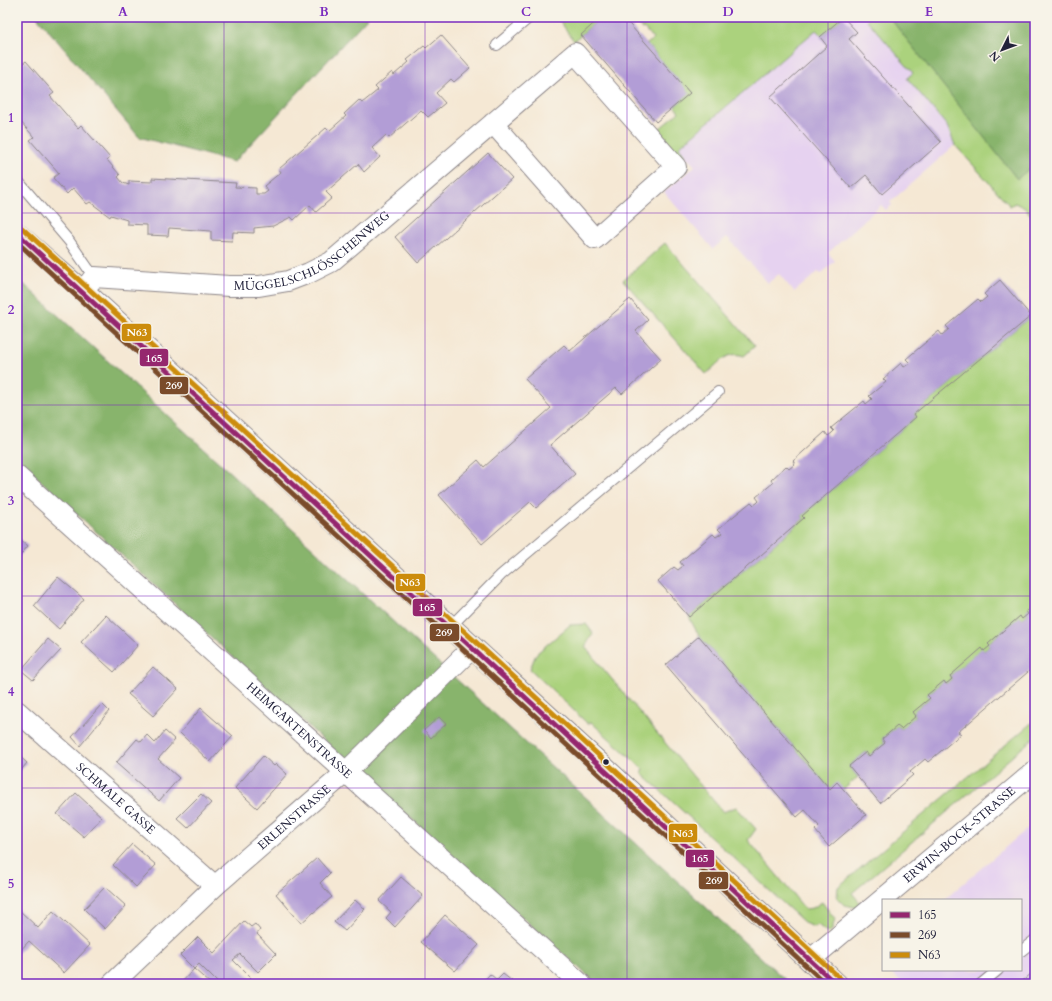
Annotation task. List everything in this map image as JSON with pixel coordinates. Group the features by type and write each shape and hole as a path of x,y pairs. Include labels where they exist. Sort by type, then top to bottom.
{"street":[{"name":"MÜGGELSCHLÖSSCHENWEG","path":"88,284 259,286 288,281 310,273 331,262 493,123 575,53 676,167 595,239 493,123"},
{"path":"17,233 88,284 472,648 836,984"},
{"name":"HEIMGARTENSTRASSE","path":"17,476 581,984"},
{"name":"ERLENSTRASSE","path":"112,984 215,886 345,773 472,648"},
{"name":"SCHMALE GASSE","path":"17,711 215,886"},
{"name":"ERWIN-BOCK-STRASSE","path":"883,899 1035,771"},
{"name":"ERWIN-BOCK-STRASSE","path":"810,960 882,900"}],"lane":[{"path":"497,45 530,17"},
{"path":"17,180 69,241 88,284"},
{"path":"450,627 501,575 718,392"},
{"path":"1022,950 1035,940"},
{"path":"981,984 997,971"}],"shaded area":[{"path":"843,17 865,17 913,73 907,78 947,126 955,145 890,202 892,205 886,210 881,205 828,253 835,261 821,274 818,272 794,292 779,274 768,283 727,237 713,249 664,192 695,166 678,148 816,29 822,36"},
{"path":"1035,822 1035,984 904,984 889,971 1022,971 1022,899 945,899"}],"green space":[{"path":"37,17 368,17 234,162 139,137"},
{"path":"557,17 601,17 574,41"},
{"path":"631,17 843,17 822,36 816,30 679,147 685,155 681,158 653,134 679,112 675,106 689,93 647,44 653,39 644,28 642,29"},
{"path":"869,17 1035,17 1035,220 1025,208 1015,203 1010,206 955,145 947,126 907,78 913,73 867,20"},
{"path":"889,17 1035,17 1035,164 1017,179"},
{"path":"665,243 755,346 744,356 728,356 706,374 623,280"},
{"path":"17,278 790,984 597,984 332,748 17,459"},
{"path":"1031,316 1035,320 1035,603 1026,611 1028,614 1022,619 1020,617 988,643 990,646 984,651 982,649 950,676 952,679 946,684 944,681 927,695 930,698 913,712 916,716 901,729 897,726 882,739 885,743 869,756 866,752 849,766 858,777 843,790 837,783 830,789 699,636 689,617 804,519 802,516 916,417 914,414"},
{"path":"586,624 593,633 585,647 723,812 736,807 756,829 748,840 805,909 813,908 822,902 835,919 832,930 828,933 818,925 814,927 806,924 641,773 643,769 591,722 588,724 530,669 536,654 570,625"},
{"path":"1035,720 1035,737 852,893 862,905 859,908 844,905 837,898 838,887"}],"building":[{"path":"601,17 623,17 690,93 656,122 581,35"},
{"path":"843,17 857,32 849,39 941,142 882,194 866,175 851,188 770,97 827,46 820,37"},
{"path":"441,35 470,68 454,82 451,79 436,93 445,103 428,117 421,110 389,138 386,135 372,148 380,157 364,172 358,164 326,192 332,198 316,212 310,205 294,220 291,217 273,226 254,228 254,233 233,232 232,241 211,240 211,231 169,228 168,236 147,235 147,225 127,224 127,220 111,215 110,217 90,202 87,204 73,188 67,194 53,178 59,173 30,140 34,137 20,121 17,124 17,57 22,64 26,61 54,93 50,96 78,128 81,125 110,158 107,160 120,175 118,177 123,183 129,185 129,181 152,182 152,178 236,183 235,187 256,188 256,194 264,194 268,191 264,186 281,172 279,169 326,128 329,131 346,116 344,114 359,100 362,103 378,90 375,87 392,72 394,75 409,62 407,60 424,46 426,48"},
{"path":"488,153 512,179 418,263 395,237"},
{"path":"1000,280 1031,316 914,414 916,417 802,516 804,518 689,617 658,581 674,567 678,570 683,566 680,562 713,534 716,537 722,533 718,529 751,502 754,505 757,503 759,501 756,497 773,483 771,480 786,466 789,469 795,464 793,461 825,432 828,436 834,431 831,428 864,401 866,404 872,399 869,396 886,382 883,379 901,363 904,367 910,363 906,359 939,331 942,335 949,329 946,326 978,299 981,302 987,297 984,294"},
{"path":"630,299 648,320 636,331 661,359 622,394 616,388 550,445 575,474 536,508 530,502 482,544 439,495 478,460 484,467 551,408 525,379 564,345 570,351"},
{"path":"17,536 28,546 17,559"},
{"path":"58,577 84,599 59,629 34,606"},
{"path":"1035,603 1035,666 958,732 961,734 928,762 925,759 910,772 913,775 880,803 849,766 866,752 869,756 885,743 882,739 897,726 901,729 916,716 913,712 930,698 927,695 944,681 946,684 952,679 950,676 982,648 984,651 990,646 988,644 1020,616 1022,619 1028,614 1026,611"},
{"path":"106,615 138,645 114,672 81,642"},
{"path":"699,636 830,789 837,782 866,815 829,847 815,830 819,826 805,810 797,817 666,665"},
{"path":"48,639 61,650 33,680 21,670"},
{"path":"153,667 178,689 153,716 128,694"},
{"path":"102,704 109,711 80,746 72,737"},
{"path":"201,708 233,736 210,762 180,733"},
{"path":"439,717 446,724 431,738 424,730"},
{"path":"165,731 175,740 158,759 179,778 159,801 116,763 137,739 141,742 147,735 155,743"},
{"path":"17,754 27,763 17,775"},
{"path":"263,756 274,766 276,764 287,774 257,808 235,788"},
{"path":"76,793 102,817 84,837 57,814"},
{"path":"201,794 211,803 188,828 177,818"},
{"path":"132,844 156,865 136,887 113,865"},
{"path":"317,858 330,873 320,883 332,897 301,923 276,894"},
{"path":"401,877 423,896 395,927 386,918 391,912 379,901"},
{"path":"105,887 126,906 105,929 84,909"},
{"path":"355,900 365,909 345,931 334,922"},
{"path":"17,908 38,928 53,911 90,945 64,973 29,941 17,954"},
{"path":"445,915 479,945 455,971 421,942"},
{"path":"244,921 251,927 255,924 260,930 257,934 276,954 258,972 240,954 233,960 251,978 245,984 219,984 199,964 194,969 180,955 198,937 214,953"},
{"path":"194,969 211,984 180,984"},
{"path":"1035,971 1035,984 1019,984 1032,973"},
{"path":"490,974 497,980 503,974 512,981 510,984 481,984"}],"transit line":[{"name":"N63","path":"22,228 477,643 841,979"},
{"name":"165","path":"17,233 472,648 836,984"},
{"name":"269","path":"17,242 467,653 826,984"}]}
